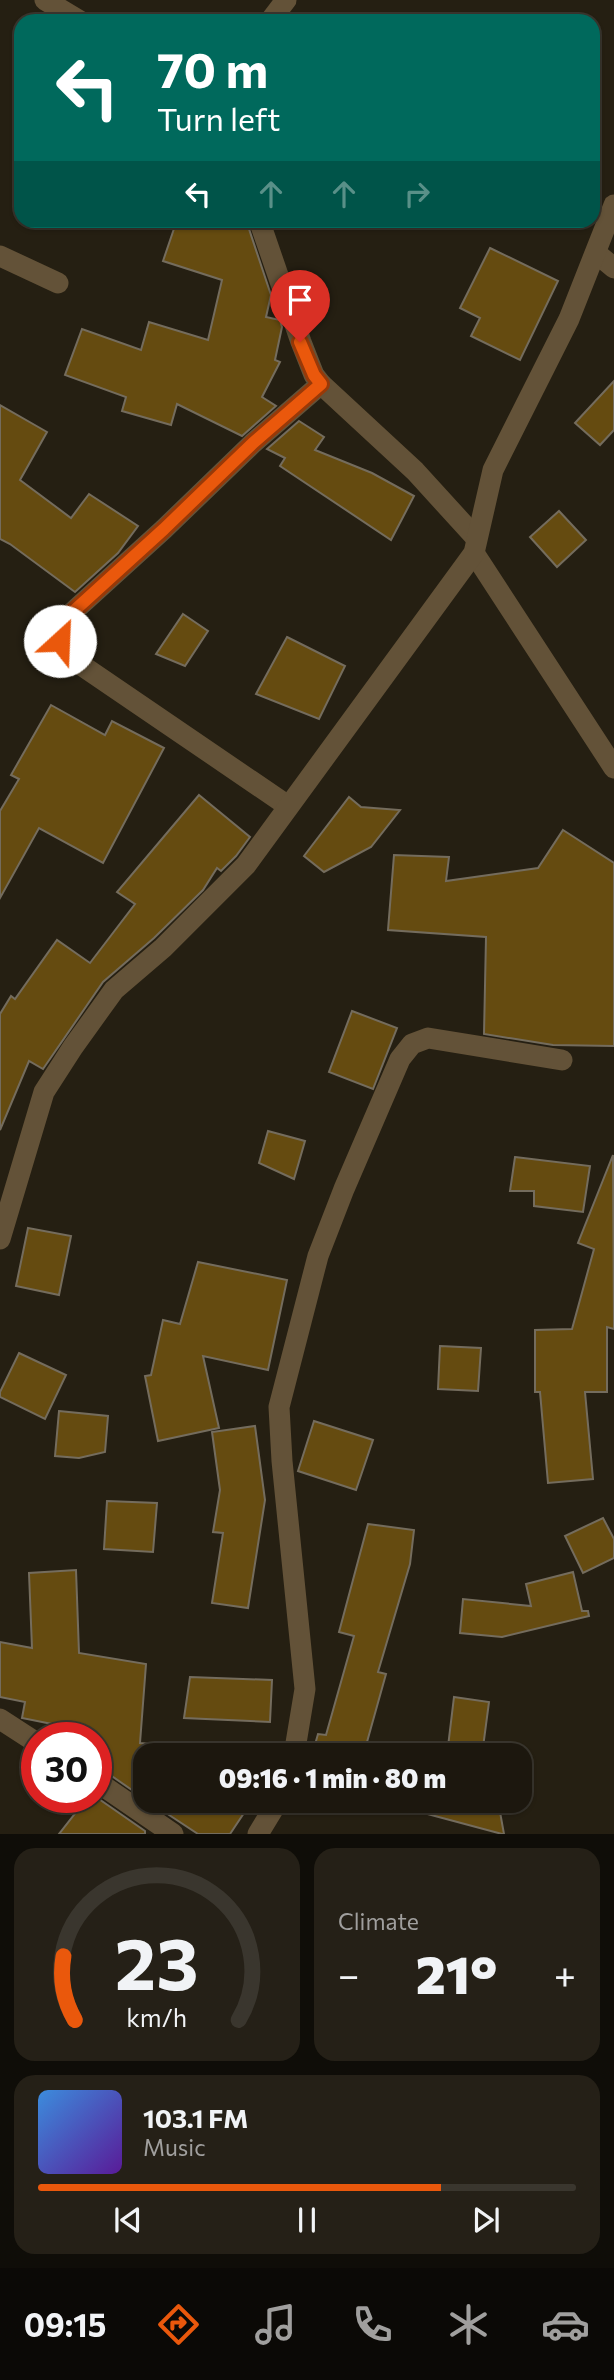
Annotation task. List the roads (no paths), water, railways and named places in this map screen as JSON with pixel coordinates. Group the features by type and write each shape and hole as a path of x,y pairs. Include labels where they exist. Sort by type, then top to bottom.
{"street":[{"path":"45,0 68,14"},
{"path":"275,14 286,0"},
{"path":"0,1239 44,1092 73,1047 114,990 163,948 246,865 475,546 493,470 569,319 614,205"},
{"path":"262,228 300,342 314,375 415,471 475,546 614,768"},
{"path":"596,253 614,268"},
{"path":"0,256 58,283"},
{"path":"288,806 65,654 60,641 65,619 253,443 321,384"},
{"path":"296,1743 305,1689 279,1407 322,1245 344,1188 400,1059 412,1044 428,1038 562,1060"},
{"path":"0,1719 21,1733"},
{"path":"112,1792 173,1834"},
{"path":"258,1834 271,1813"}]}
